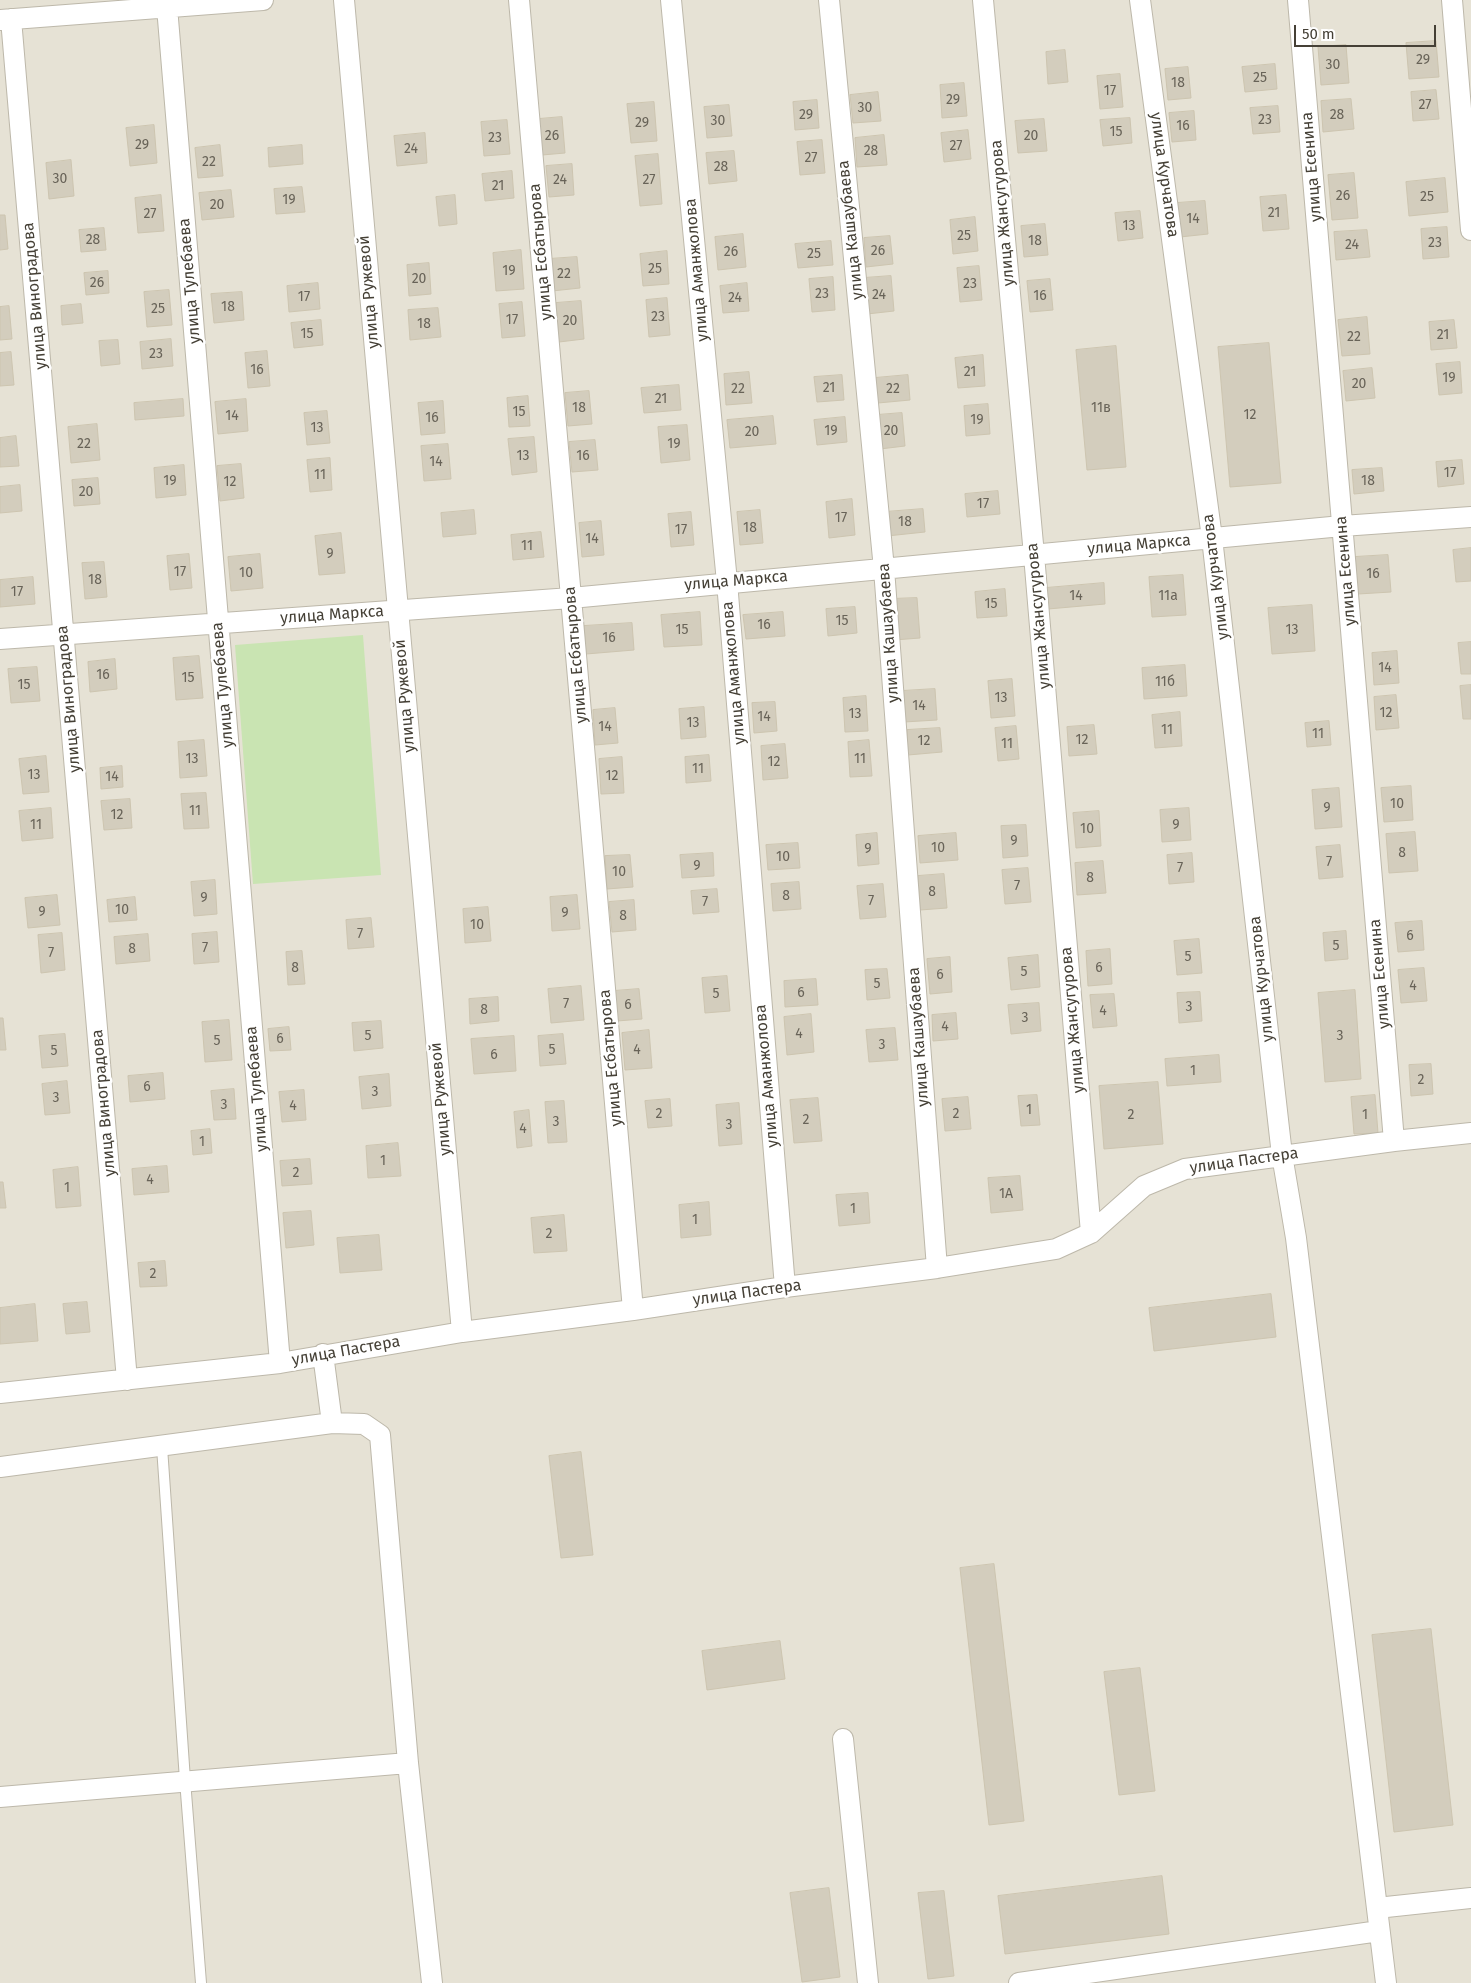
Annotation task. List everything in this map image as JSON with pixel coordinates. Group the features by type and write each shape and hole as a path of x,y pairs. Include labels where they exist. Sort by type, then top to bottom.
{"street":[{"path":"5,19 263,0"},
{"name":"улица Ружевой","path":"344,0 462,1332"},
{"name":"улица Есбатырова","path":"519,0 633,1310"},
{"name":"улица Аманжолова","path":"671,0 727,582 785,1287"},
{"name":"улица Кашаубаева","path":"828,0 884,568 937,1268"},
{"name":"улица Жансугурова","path":"983,0 1034,555 1091,1233"},
{"name":"улица Курчатова","path":"1140,0 1212,538 1282,1155 1296,1238 1386,1983"},
{"name":"улица Есенина","path":"1298,0 1394,1141"},
{"path":"1452,0 1471,230"},
{"name":"улица Тулебаева","path":"167,7 280,1363"},
{"name":"улица Виноградова","path":"5,19 64,634 127,1380"},
{"name":"улица Маркса","path":"0,639 571,598 1342,526 1471,517"},
{"name":"улица Пастера","path":"0,1393 280,1363 323,1354 462,1332 937,1268 1056,1248 1091,1233 1144,1186 1185,1169 1282,1155 1471,1133"},
{"path":"323,1354 332,1424"},
{"path":"0,1467 332,1424 364,1424 380,1435 408,1763 432,1983"},
{"path":"843,1739 868,1983"},
{"path":"0,1797 185,1780 408,1763"},
{"path":"1377,1908 1471,1898"},
{"path":"1019,1983 1380,1931"}],"lane":[{"path":"162,1447 201,1983"}],"shaded area":[{"path":"0,0 1471,0 1471,1983 0,1983"}],"green space":[{"path":"363,635 381,875 253,884 235,645"}],"building":[{"path":"1436,41 1439,77 1409,79 1406,43"},
{"path":"1346,45 1349,83 1321,85 1318,47"},
{"path":"1065,50 1068,82 1048,84 1046,52"},
{"path":"1275,64 1277,89 1245,92 1242,67"},
{"path":"1188,67 1191,98 1168,100 1165,69"},
{"path":"1120,74 1123,107 1100,109 1097,76"},
{"path":"964,83 967,116 942,118 940,85"},
{"path":"1436,90 1439,119 1413,121 1411,92"},
{"path":"878,92 881,121 853,123 850,95"},
{"path":"1351,99 1354,129 1323,132 1321,101"},
{"path":"817,100 819,128 795,130 793,102"},
{"path":"654,102 657,141 631,143 627,104"},
{"path":"729,105 732,136 707,138 704,107"},
{"path":"1278,106 1280,132 1253,134 1250,108"},
{"path":"1194,111 1196,140 1172,142 1169,113"},
{"path":"562,117 565,153 542,155 539,119"},
{"path":"1130,118 1132,143 1103,146 1100,120"},
{"path":"1044,119 1047,151 1018,153 1015,121"},
{"path":"507,120 510,154 484,156 481,122"},
{"path":"154,125 157,163 130,166 126,128"},
{"path":"968,130 971,159 944,162 941,133"},
{"path":"425,133 427,163 397,166 394,136"},
{"path":"884,135 887,165 857,167 855,138"},
{"path":"822,140 825,173 800,175 797,142"},
{"path":"220,145 223,176 198,178 195,148"},
{"path":"302,145 303,164 269,167 268,148"},
{"path":"734,151 737,181 709,184 706,153"},
{"path":"658,154 662,204 640,206 635,156"},
{"path":"71,160 74,196 49,199 46,163"},
{"path":"572,164 574,195 549,197 546,166"},
{"path":"512,171 514,198 485,201 482,174"},
{"path":"1354,173 1358,218 1332,220 1328,175"},
{"path":"1445,178 1448,212 1409,216 1406,182"},
{"path":"302,187 305,212 276,214 274,189"},
{"path":"231,190 234,217 202,220 199,193"},
{"path":"161,195 164,231 138,233 135,198"},
{"path":"455,195 457,224 439,226 436,197"},
{"path":"1286,195 1289,229 1263,231 1260,197"},
{"path":"1205,201 1208,234 1180,237 1177,203"},
{"path":"1140,211 1143,238 1118,241 1115,213"},
{"path":"0,215 5,215 8,249 0,250"},
{"path":"975,217 978,251 953,254 950,220"},
{"path":"1045,224 1048,255 1024,257 1021,226"},
{"path":"1447,227 1449,257 1423,259 1421,229"},
{"path":"104,228 106,250 81,252 79,230"},
{"path":"1367,230 1370,257 1336,260 1334,232"},
{"path":"743,234 746,267 718,270 715,237"},
{"path":"890,236 893,264 866,267 864,238"},
{"path":"831,241 833,265 798,268 795,244"},
{"path":"521,250 524,289 496,291 493,253"},
{"path":"667,251 669,284 643,286 640,254"},
{"path":"577,257 580,288 552,291 549,259"},
{"path":"429,263 431,294 409,296 407,265"},
{"path":"979,266 982,300 960,302 957,268"},
{"path":"108,271 109,293 86,295 84,273"},
{"path":"891,276 894,311 867,314 864,278"},
{"path":"833,277 835,310 812,312 809,279"},
{"path":"1050,279 1053,310 1030,312 1027,281"},
{"path":"318,283 320,309 289,312 287,286"},
{"path":"747,283 749,311 723,313 720,286"},
{"path":"169,290 172,325 147,327 144,292"},
{"path":"242,292 244,320 214,323 211,294"},
{"path":"667,298 670,335 649,337 646,300"},
{"path":"581,301 584,339 559,342 556,303"},
{"path":"522,302 525,336 502,338 499,304"},
{"path":"81,304 83,323 62,325 61,306"},
{"path":"9,306 12,339 0,340 0,307"},
{"path":"438,308 441,337 410,340 408,310"},
{"path":"1367,317 1370,354 1342,356 1338,320"},
{"path":"321,320 323,345 294,348 291,323"},
{"path":"1454,320 1457,348 1431,350 1429,322"},
{"path":"171,339 173,366 142,369 140,342"},
{"path":"118,340 120,364 101,366 99,341"},
{"path":"1269,343 1281,483 1230,487 1218,347"},
{"path":"1116,346 1126,467 1087,470 1076,350"},
{"path":"267,351 270,386 248,388 245,353"},
{"path":"11,352 14,385 0,386 0,353"},
{"path":"983,355 985,386 958,388 955,358"},
{"path":"1460,362 1462,393 1439,395 1436,364"},
{"path":"1372,368 1375,398 1346,401 1343,371"},
{"path":"749,372 752,403 726,405 724,374"},
{"path":"842,375 844,400 817,402 814,377"},
{"path":"908,375 910,400 878,403 875,378"},
{"path":"679,385 681,410 644,413 641,388"},
{"path":"589,391 592,424 568,426 565,393"},
{"path":"528,396 530,426 509,427 507,398"},
{"path":"183,399 184,416 135,420 134,403"},
{"path":"246,399 248,431 218,434 215,402"},
{"path":"443,401 445,433 421,435 418,403"},
{"path":"988,404 990,434 966,436 964,406"},
{"path":"327,411 330,443 307,445 304,413"},
{"path":"902,413 905,446 880,449 877,415"},
{"path":"773,416 776,444 730,448 727,420"},
{"path":"845,417 847,442 817,445 814,420"},
{"path":"97,424 100,460 71,463 68,427"},
{"path":"687,425 690,460 661,463 658,427"},
{"path":"16,436 19,466 0,467 0,438"},
{"path":"534,437 537,472 512,475 508,439"},
{"path":"595,440 598,470 572,472 569,442"},
{"path":"448,444 451,479 424,481 421,446"},
{"path":"330,458 332,490 310,492 307,460"},
{"path":"1462,460 1464,484 1438,487 1436,462"},
{"path":"241,464 244,498 220,501 217,466"},
{"path":"184,465 186,495 156,498 154,468"},
{"path":"1382,468 1384,491 1354,494 1352,470"},
{"path":"98,478 100,504 74,506 72,480"},
{"path":"20,485 22,511 0,513 0,487"},
{"path":"998,491 1000,514 967,517 965,494"},
{"path":"852,499 855,535 829,538 826,502"},
{"path":"923,509 925,532 887,536 885,512"},
{"path":"474,510 476,534 443,537 441,513"},
{"path":"760,510 763,543 740,545 737,512"},
{"path":"691,512 694,545 671,547 668,514"},
{"path":"601,521 604,555 582,557 579,523"},
{"path":"541,532 544,557 513,560 511,535"},
{"path":"341,533 345,573 319,575 315,536"},
{"path":"1471,548 1471,581 1456,582 1453,550"},
{"path":"189,554 192,588 170,590 167,556"},
{"path":"260,554 263,588 231,591 228,557"},
{"path":"1388,555 1391,592 1358,594 1355,557"},
{"path":"104,562 107,597 85,599 82,563"},
{"path":"1183,575 1186,615 1152,617 1149,577"},
{"path":"33,577 35,604 0,607 0,580"},
{"path":"1104,583 1105,604 1048,609 1046,588"},
{"path":"1005,589 1007,616 977,618 975,592"},
{"path":"917,598 920,638 894,640 891,599"},
{"path":"1312,605 1315,651 1272,654 1268,608"},
{"path":"855,607 857,633 828,636 826,609"},
{"path":"700,612 702,645 664,647 661,615"},
{"path":"783,612 785,636 746,639 743,615"},
{"path":"632,623 634,650 586,654 584,626"},
{"path":"1471,642 1471,674 1461,674 1458,643"},
{"path":"1397,651 1399,683 1374,685 1372,653"},
{"path":"199,656 203,698 176,700 173,658"},
{"path":"115,659 117,689 90,692 88,662"},
{"path":"1185,665 1187,696 1144,699 1142,668"},
{"path":"37,667 40,701 11,703 8,669"},
{"path":"1012,679 1015,716 991,718 988,681"},
{"path":"1471,685 1471,719 1463,719 1460,686"},
{"path":"935,689 937,720 904,722 902,691"},
{"path":"1396,695 1399,728 1376,730 1374,697"},
{"path":"866,696 868,731 845,732 843,698"},
{"path":"775,702 777,731 754,733 752,703"},
{"path":"704,707 706,737 681,739 679,709"},
{"path":"615,708 618,743 595,745 593,710"},
{"path":"1180,712 1182,746 1155,748 1152,715"},
{"path":"1329,721 1331,745 1307,747 1305,723"},
{"path":"1094,725 1097,754 1069,756 1067,727"},
{"path":"1016,726 1019,759 998,761 995,728"},
{"path":"940,728 942,752 908,755 907,730"},
{"path":"204,740 207,776 180,778 178,742"},
{"path":"869,740 872,776 850,777 848,742"},
{"path":"785,744 788,778 763,780 761,746"},
{"path":"709,755 711,781 686,783 685,757"},
{"path":"46,756 49,792 23,794 19,759"},
{"path":"622,757 624,793 601,794 599,759"},
{"path":"122,766 123,787 101,789 100,768"},
{"path":"1411,786 1413,820 1384,822 1381,788"},
{"path":"1339,788 1342,827 1315,829 1312,790"},
{"path":"206,793 209,828 184,829 181,794"},
{"path":"130,799 132,828 104,830 101,801"},
{"path":"51,808 53,838 22,841 19,811"},
{"path":"1189,808 1191,840 1162,842 1160,810"},
{"path":"1099,811 1101,846 1076,848 1073,813"},
{"path":"1026,825 1028,856 1003,858 1001,826"},
{"path":"1415,832 1418,871 1389,873 1386,834"},
{"path":"877,833 879,864 858,866 856,835"},
{"path":"956,833 958,860 920,863 918,836"},
{"path":"798,843 800,868 768,870 766,845"},
{"path":"1340,845 1343,877 1319,879 1316,847"},
{"path":"713,853 714,876 682,878 680,855"},
{"path":"1192,853 1194,882 1169,884 1167,855"},
{"path":"630,855 633,887 607,889 605,856"},
{"path":"1103,861 1106,893 1077,895 1075,863"},
{"path":"1028,868 1031,902 1005,904 1002,870"},
{"path":"944,874 947,908 920,910 918,876"},
{"path":"215,880 217,914 194,916 191,882"},
{"path":"799,882 801,909 773,911 771,884"},
{"path":"883,884 886,917 860,919 857,886"},
{"path":"717,889 719,912 693,914 691,891"},
{"path":"57,895 60,925 28,928 25,898"},
{"path":"577,895 580,929 552,931 550,897"},
{"path":"135,897 137,920 109,922 107,900"},
{"path":"634,900 636,930 612,932 609,902"},
{"path":"488,907 491,941 465,943 463,909"},
{"path":"371,918 374,947 348,949 346,920"},
{"path":"1422,921 1424,950 1398,952 1395,923"},
{"path":"1346,931 1348,959 1325,961 1323,933"},
{"path":"217,932 219,962 194,964 192,934"},
{"path":"62,933 65,970 41,973 38,935"},
{"path":"148,934 150,961 116,964 114,937"},
{"path":"1199,939 1202,973 1177,975 1174,941"},
{"path":"1110,949 1112,984 1088,986 1086,951"},
{"path":"302,951 305,984 288,985 286,952"},
{"path":"1038,955 1040,987 1011,990 1008,958"},
{"path":"950,957 952,992 930,994 927,959"},
{"path":"1424,968 1427,1001 1401,1003 1398,970"},
{"path":"887,969 890,998 867,1000 865,970"},
{"path":"727,976 730,1011 705,1013 702,978"},
{"path":"816,979 818,1005 785,1007 784,981"},
{"path":"581,986 584,1020 551,1023 548,989"},
{"path":"639,989 642,1019 617,1021 614,991"},
{"path":"1355,990 1361,1079 1325,1082 1318,993"},
{"path":"1200,992 1202,1021 1179,1023 1177,993"},
{"path":"1114,994 1117,1026 1093,1028 1090,995"},
{"path":"498,997 499,1021 470,1024 469,999"},
{"path":"1039,1003 1041,1031 1011,1034 1008,1005"},
{"path":"956,1013 958,1039 933,1041 932,1015"},
{"path":"811,1014 814,1052 787,1055 784,1017"},
{"path":"0,1018 3,1018 6,1050 0,1050"},
{"path":"229,1020 232,1060 205,1062 202,1022"},
{"path":"381,1021 383,1048 354,1051 352,1023"},
{"path":"289,1027 291,1050 270,1051 268,1029"},
{"path":"895,1028 898,1060 869,1062 866,1030"},
{"path":"649,1030 652,1068 625,1070 622,1033"},
{"path":"65,1034 68,1066 42,1068 39,1036"},
{"path":"563,1034 566,1064 540,1066 538,1036"},
{"path":"514,1036 516,1071 474,1074 471,1039"},
{"path":"1219,1055 1221,1082 1167,1086 1165,1059"},
{"path":"1431,1064 1433,1094 1411,1096 1409,1065"},
{"path":"163,1073 165,1099 130,1102 128,1076"},
{"path":"389,1074 391,1106 362,1109 359,1077"},
{"path":"67,1081 70,1113 45,1115 42,1084"},
{"path":"1158,1082 1163,1144 1104,1149 1099,1086"},
{"path":"234,1089 236,1119 214,1120 211,1091"},
{"path":"304,1090 306,1120 282,1122 279,1092"},
{"path":"1037,1095 1040,1125 1021,1126 1018,1096"},
{"path":"1375,1095 1378,1133 1354,1134 1351,1097"},
{"path":"968,1097 971,1129 945,1131 942,1099"},
{"path":"818,1098 822,1141 794,1143 790,1100"},
{"path":"670,1099 672,1126 648,1128 645,1101"},
{"path":"564,1101 567,1142 548,1143 545,1102"},
{"path":"739,1103 742,1144 719,1146 716,1105"},
{"path":"529,1110 532,1146 517,1148 514,1112"},
{"path":"210,1129 212,1153 193,1155 191,1131"},
{"path":"398,1143 401,1176 368,1178 366,1146"},
{"path":"310,1159 312,1184 282,1186 280,1161"},
{"path":"167,1166 169,1192 134,1195 132,1169"},
{"path":"78,1167 81,1206 56,1208 53,1170"},
{"path":"1020,1176 1023,1210 991,1213 988,1178"},
{"path":"0,1182 3,1182 6,1208 0,1208"},
{"path":"868,1193 870,1223 839,1226 836,1195"},
{"path":"709,1202 711,1235 681,1238 679,1205"},
{"path":"311,1211 314,1245 286,1248 283,1213"},
{"path":"564,1215 567,1251 534,1253 531,1218"},
{"path":"379,1235 382,1270 340,1273 337,1238"},
{"path":"165,1261 167,1286 140,1287 138,1263"},
{"path":"1271,1294 1276,1337 1154,1351 1149,1308"},
{"path":"87,1302 90,1332 66,1334 63,1304"},
{"path":"35,1304 38,1341 0,1344 0,1308"},
{"path":"581,1452 593,1555 561,1558 549,1456"},
{"path":"994,1564 1024,1821 989,1825 960,1568"},
{"path":"1431,1629 1453,1825 1394,1832 1372,1635"},
{"path":"780,1641 785,1679 707,1690 702,1651"},
{"path":"1140,1668 1155,1791 1119,1795 1104,1672"},
{"path":"1162,1876 1169,1934 1005,1954 998,1896"},
{"path":"829,1888 840,1977 802,1982 790,1893"},
{"path":"944,1891 954,1976 928,1979 918,1893"}]}
